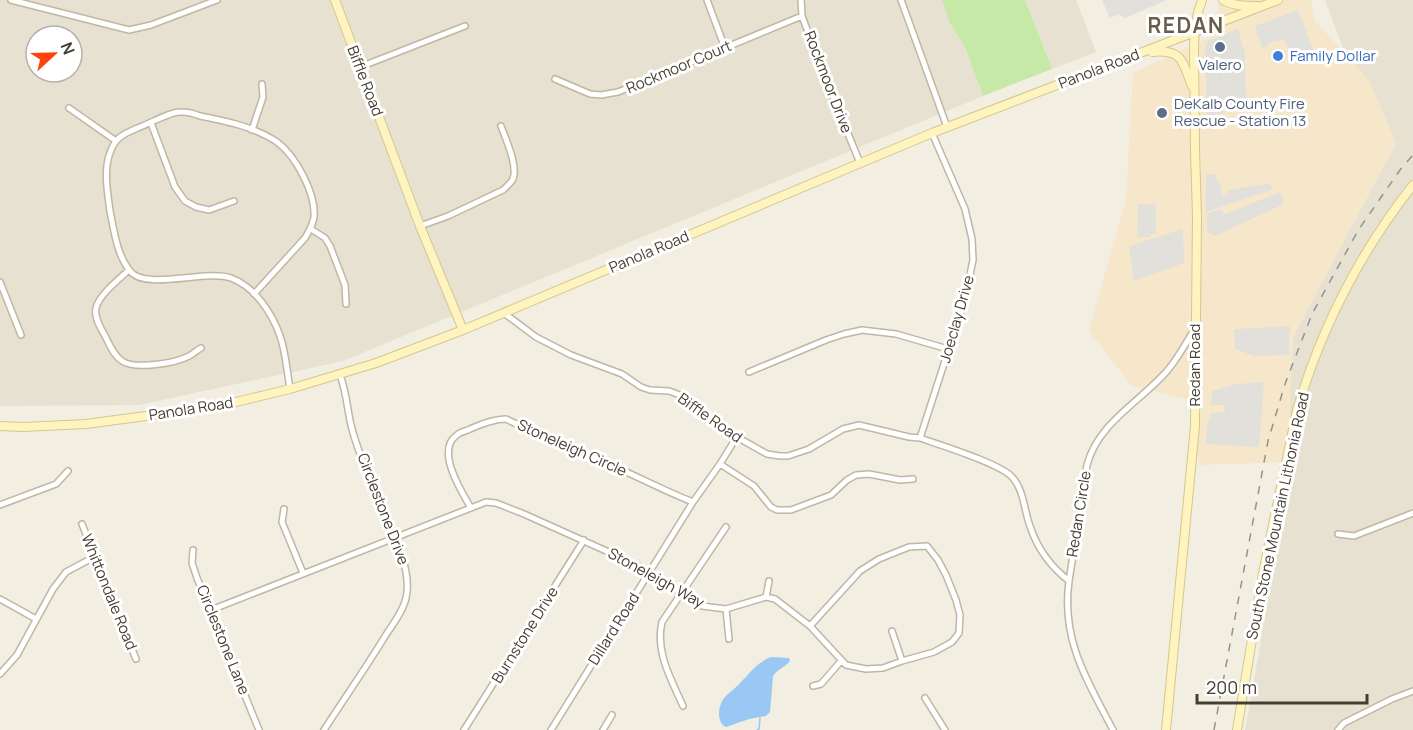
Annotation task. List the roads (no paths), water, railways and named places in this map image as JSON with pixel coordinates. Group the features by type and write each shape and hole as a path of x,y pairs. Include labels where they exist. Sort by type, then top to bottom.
{"main road":[{"name":"Biffle Road","path":"335,0 420,226 463,330"},
{"name":"Redan Road","path":"1166,730 1195,426 1197,213 1194,33 1202,0"},
{"path":"1223,0 1238,5 1262,6"},
{"name":"Panola Road","path":"0,426 97,423 232,403 290,389 376,363 463,330 932,133 1278,0"},
{"path":"1136,55 1161,51 1175,53 1180,58 1194,90"},
{"name":"South Stone Mountain Lithonia Road","path":"1237,730 1263,573 1302,394 1319,346 1340,300 1382,229 1413,185"}],"street":[{"path":"11,0 129,30 152,25 217,0"},
{"path":"707,0 725,48"},
{"name":"Rockmoor Drive","path":"801,0 802,16 860,163"},
{"path":"901,0 947,127"},
{"name":"Rockmoor Court","path":"555,79 590,94 618,92 802,16"},
{"path":"360,67 465,26"},
{"path":"252,130 263,97 262,84"},
{"path":"69,108 116,141"},
{"path":"254,294 311,229 314,219 314,208 308,187 298,165 286,148 271,138 252,130 226,121 181,111 129,132 116,141 106,169 107,184 115,235 129,270 135,276 155,280 215,275 231,278 244,285 268,310 280,336 290,389"},
{"path":"151,123 175,187 185,201 209,210 234,201"},
{"path":"420,226 448,216 509,185 513,179 514,165 501,126"},
{"name":"Joeclay Drive","path":"920,438 965,299 973,260 972,239 965,209 932,133"},
{"path":"311,229 325,238 330,246 345,285 346,304"},
{"path":"129,270 99,300 96,308 96,316 115,355 125,363 145,365 166,363 189,356 201,348"},
{"path":"0,282 21,335"},
{"path":"0,310 9,306"},
{"name":"Biffle Road","path":"504,313 536,337 571,355 622,375 641,387 669,391 685,397 736,438 767,454 788,456 809,449 843,429 859,425 920,438 992,464 1013,478 1021,494 1037,543 1050,564 1069,581"},
{"name":"Redan Circle","path":"1113,730 1075,653 1067,614 1069,581 1087,465 1100,435 1167,370 1196,327"},
{"path":"749,372 835,337 862,330 896,334 948,349"},
{"name":"Circlestone Drive","path":"324,730 401,611 406,597 407,577 406,567 395,537 372,484 352,428 340,375"},
{"name":"Stoneleigh Circle","path":"471,508 453,473 447,454 451,441 456,435 498,419 507,419 693,502"},
{"name":"Dillard Road","path":"551,730 693,502 736,438"},
{"path":"720,464 754,486 771,507 777,510 791,510 831,495 856,475 869,474 900,480 913,479"},
{"path":"0,505 56,484 68,471"},
{"name":"Stoneleigh Way","path":"211,610 486,502 496,503 633,562 702,606 726,609 766,597"},
{"path":"284,508 282,522 303,573"},
{"path":"1338,534 1354,536 1413,513"},
{"name":"Whittondale Road","path":"82,524 136,659"},
{"path":"683,706 666,667 660,645 662,621 726,527"},
{"name":"Burnstone Drive","path":"464,730 585,540"},
{"path":"769,581 766,597 775,599 810,626 846,665 866,669 883,669 934,652 952,642 959,633 960,615 946,575 938,560 927,546 909,547 879,559 860,571 810,626"},
{"name":"Circlestone Lane","path":"193,550 192,563 259,730"},
{"path":"0,674 17,655 53,589 66,572 96,556"},
{"path":"0,599 36,619"},
{"path":"726,609 729,639"},
{"path":"892,631 902,661"},
{"path":"813,686 821,684 842,661"},
{"path":"1338,730 1344,723 1413,691"},
{"path":"925,698 943,730"},
{"path":"603,730 612,716"}],"water":[{"path":"771,657 789,658 790,661 773,676 770,712 766,716 726,727 723,725 719,714 724,698 756,667"}],"waterway":[{"path":"757,730 760,718"}],"railway":[{"path":"1214,730 1268,441 1285,384 1312,314 1359,229 1413,155"}],"place":[{"name":"Valero","path":"1220,47"},
{"name":"Family Dollar","path":"1278,56"},
{"name":"DeKalb County Fire Rescue - Station 13","path":"1162,113"}],"district":[{"name":"REDAN","path":"1186,26"}]}
